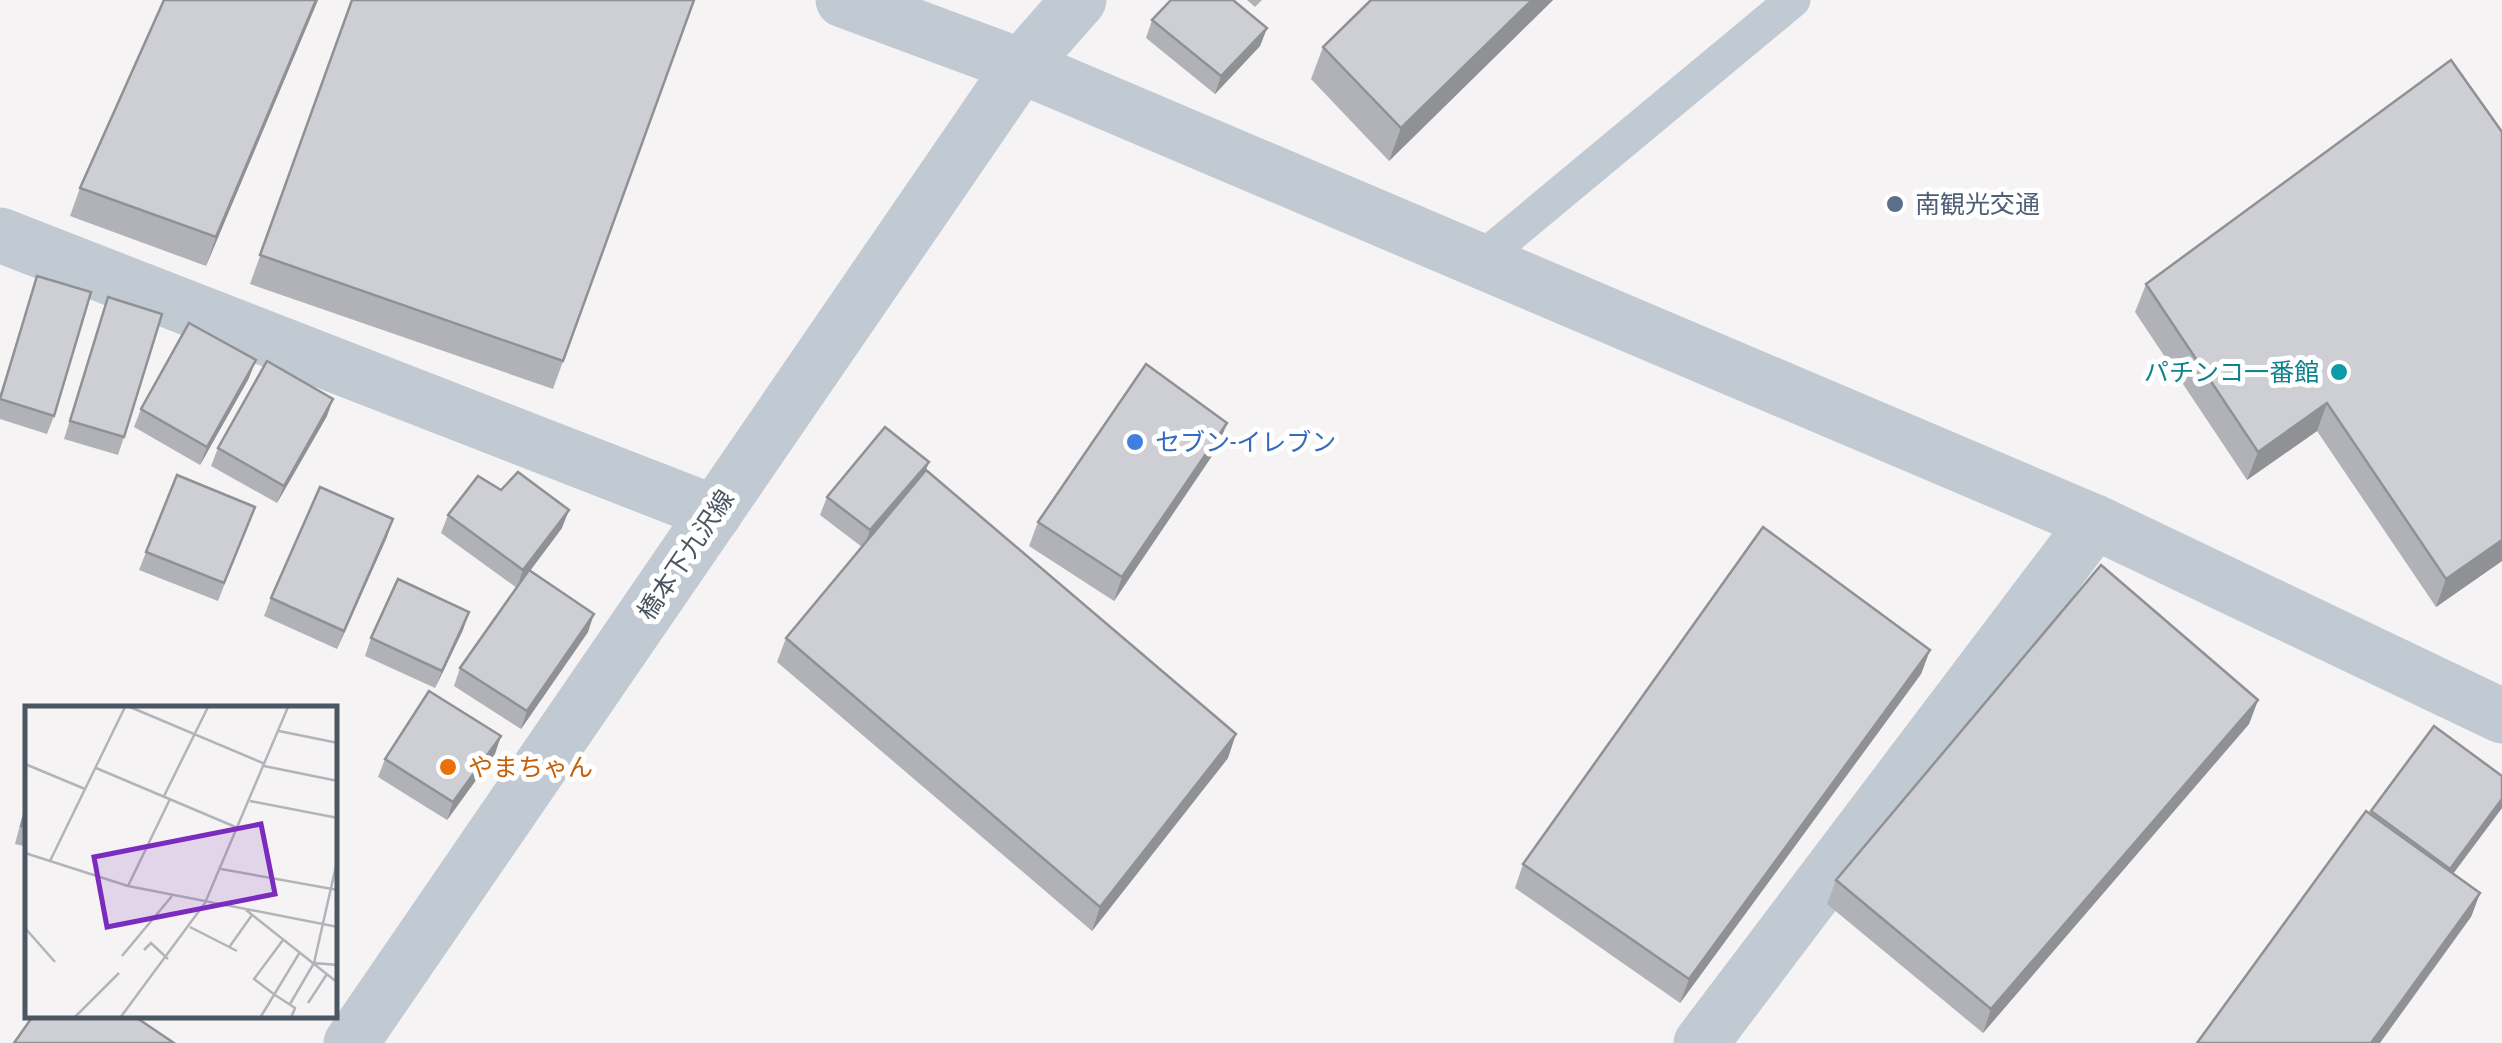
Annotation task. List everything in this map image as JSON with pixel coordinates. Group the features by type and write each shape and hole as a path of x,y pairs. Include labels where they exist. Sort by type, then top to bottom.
{"street":[{"path":"843,0 1021,66 2096,522 2502,716"},
{"name":"橋本下九沢線","path":"350,1043 1021,66 1080,0"},
{"path":"0,235 715,513"},
{"path":"1701,1043 2096,522"}],"lane":[{"path":"1479,261 1793,0"}],"building":[{"path":"164,0 316,0 216,237 80,188"},
{"path":"352,0 694,0 563,361 260,255"},
{"path":"1171,0 1233,0 1267,28 1221,76 1152,20"},
{"path":"1371,0 1532,0 1401,128 1323,47"},
{"name":"パチンコ一番館","path":"2451,60 2502,132 2502,540 2446,579 2327,403 2258,452 2146,284"},
{"path":"37,276 91,292 54,416 0,399"},
{"path":"108,297 162,314 124,437 70,421"},
{"path":"189,323 256,360 207,447 141,409"},
{"path":"267,361 333,399 284,486 218,448"},
{"path":"1146,364 1227,423 1122,577 1038,522"},
{"path":"885,427 929,462 870,530 827,497"},
{"path":"926,470 1236,734 1100,907 786,638"},
{"path":"518,472 569,510 523,570 448,515 478,476 501,490"},
{"path":"177,475 255,507 224,583 146,552"},
{"path":"320,487 393,519 344,631 271,598"},
{"path":"1763,527 1930,650 1689,979 1523,864"},
{"path":"2101,565 2258,700 1991,1009 1836,880"},
{"path":"529,570 594,614 527,711 460,668"},
{"path":"398,579 469,612 442,671 371,638"},
{"path":"429,691 501,736 453,802 385,759"},
{"path":"2434,726 2502,776 2502,799 2450,869 2371,811"},
{"path":"2366,811 2480,893 2371,1043 2197,1043"},
{"path":"32,1018 137,1018 174,1043 14,1043"}],"place":[{"name":"南観光交通","path":"1895,204"},
{"name":"パチンコ一番館","path":"2339,372"},
{"name":"セブン-イレブン","path":"1135,442"},
{"name":"やまちゃん","path":"448,767"}]}
